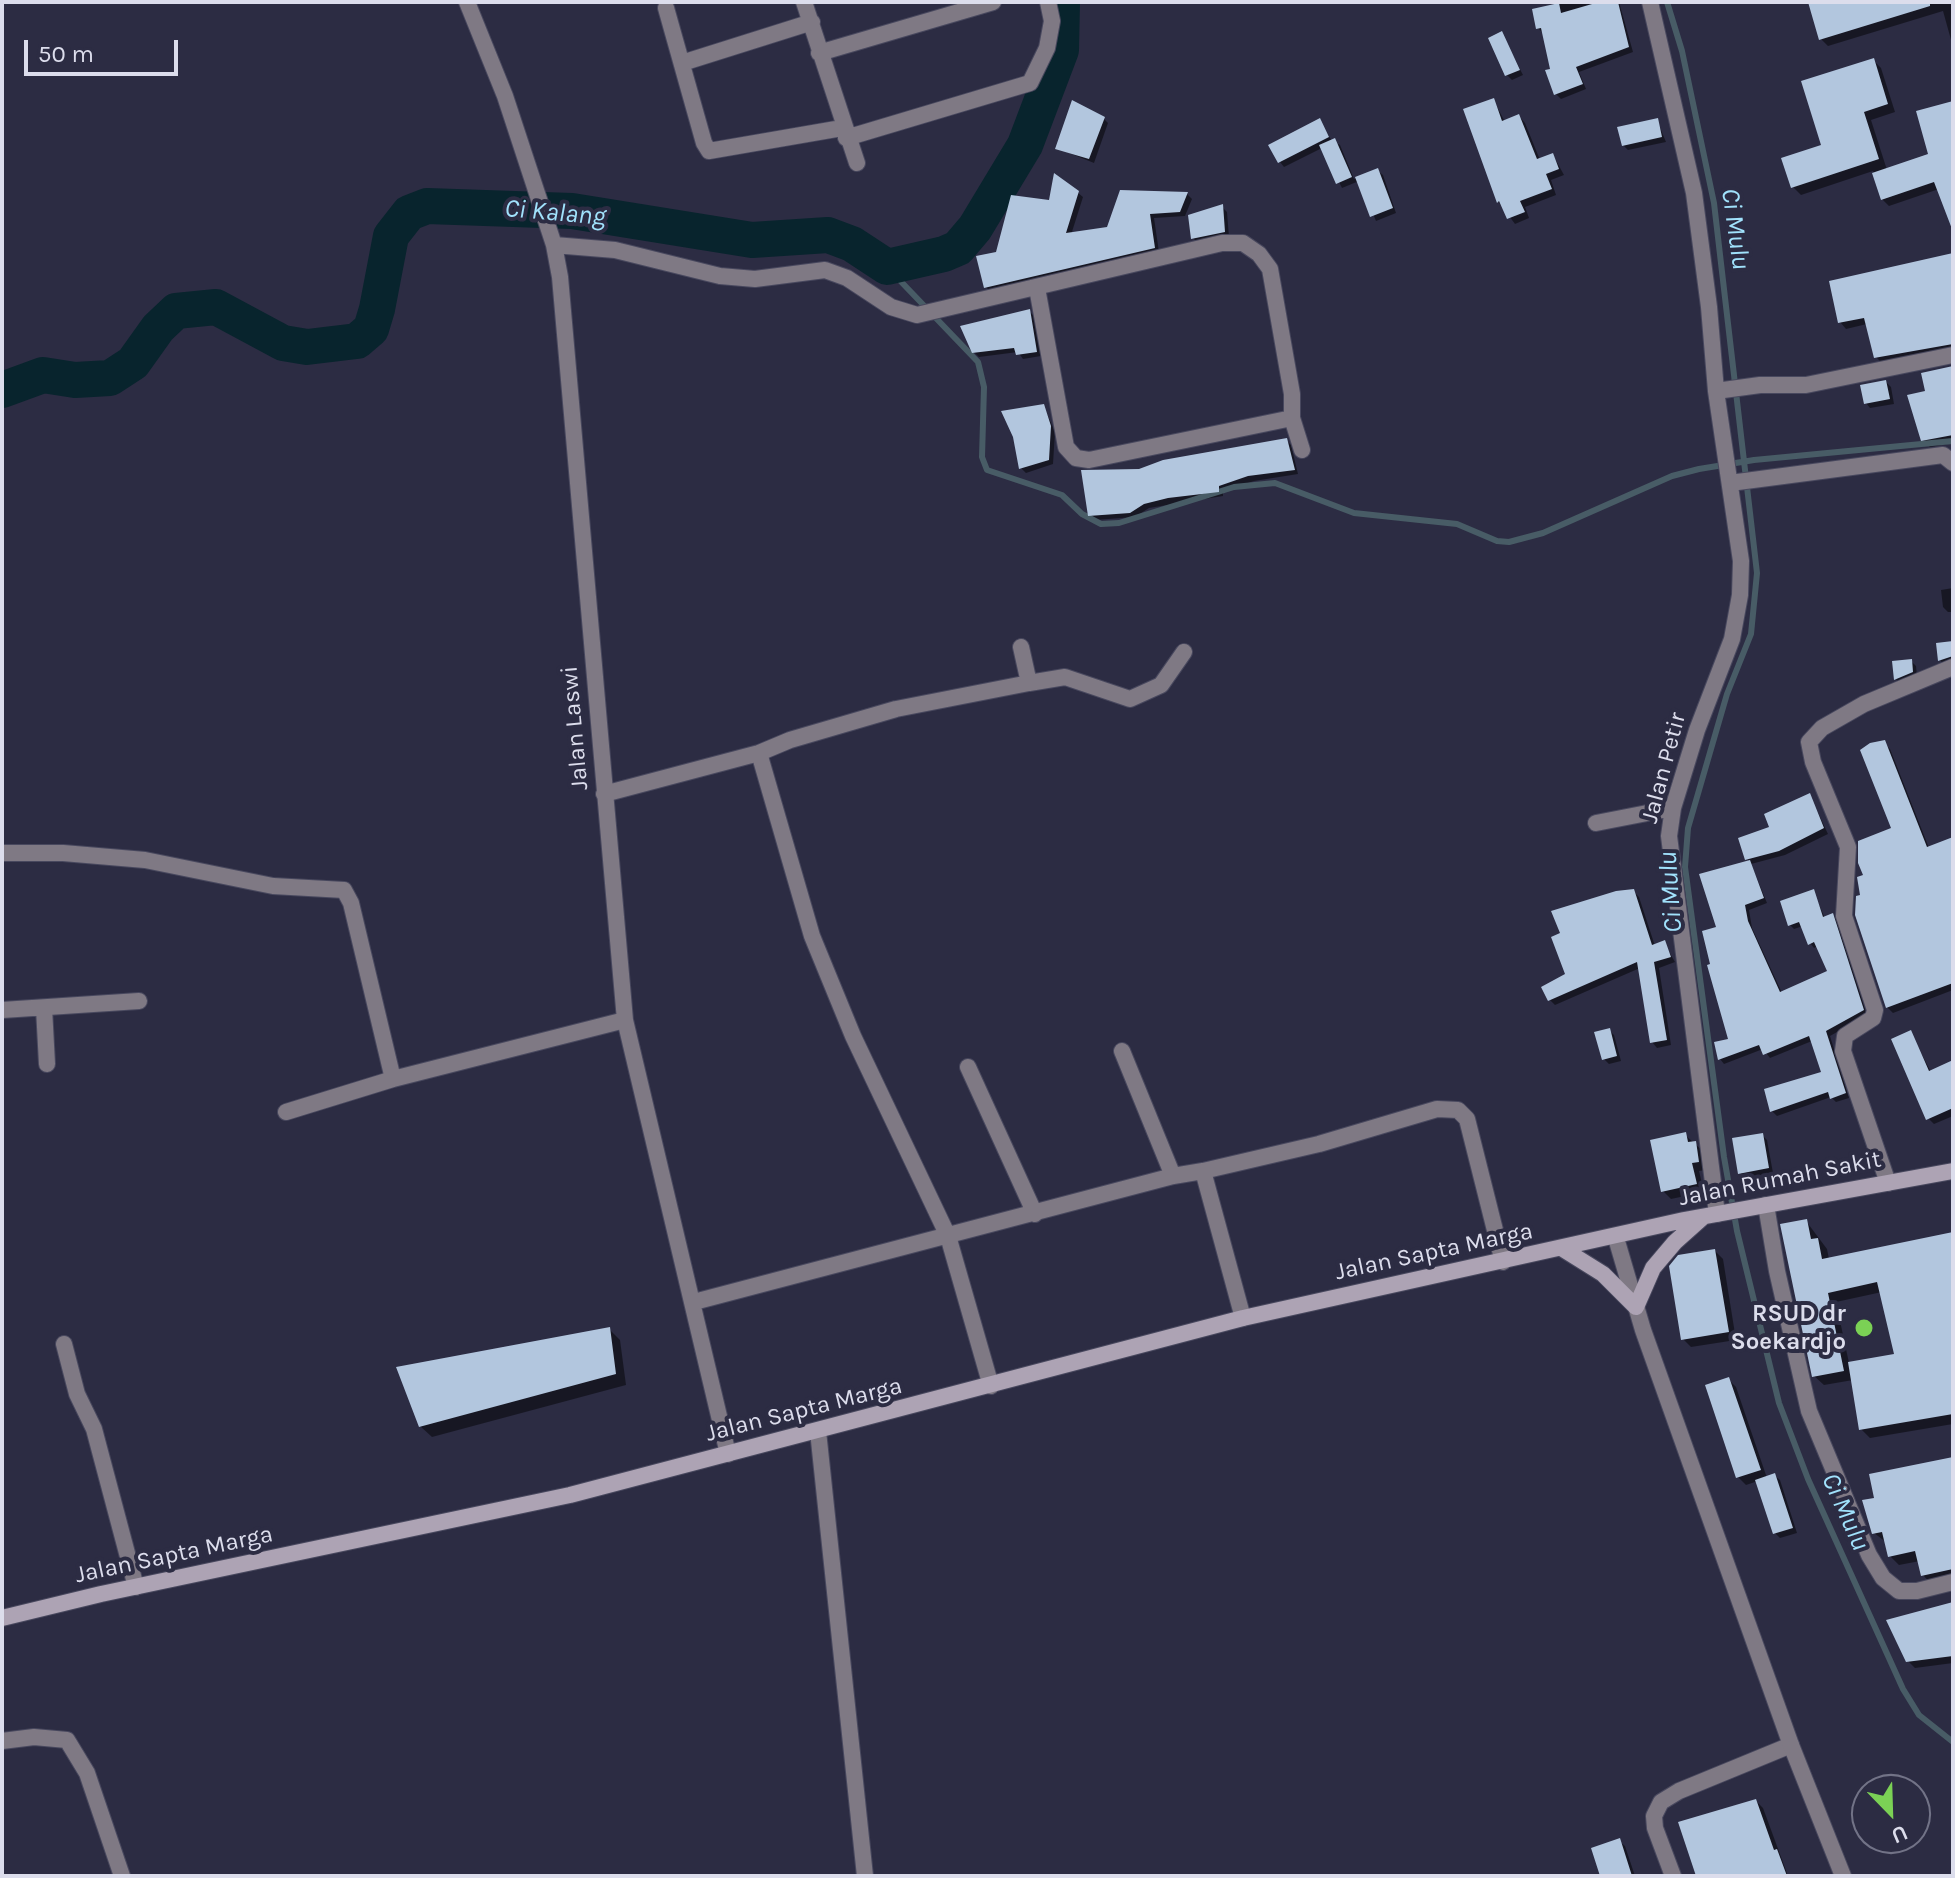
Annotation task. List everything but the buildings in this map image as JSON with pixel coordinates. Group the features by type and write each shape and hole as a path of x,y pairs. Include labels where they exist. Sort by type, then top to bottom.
{"main road":[{"name":"Jalan Rumah Sakit","path":"1616,1238 1714,1215 1953,1171"},
{"path":"1563,1249 1603,1274 1636,1307 1653,1268 1675,1242 1714,1215"},
{"name":"Jalan Sapta Marga","path":"2,1618 555,1498 1243,1318 1616,1238"}],"street":[{"name":"Jalan Laswi","path":"467,2 505,96 552,238 567,326 625,1020 728,1454"},
{"path":"804,2 844,133 857,163"},
{"path":"666,8 704,143 709,151 844,133 1030,83 1047,48 1052,21 1048,2"},
{"name":"Jalan Petir","path":"1650,2 1694,193 1741,561 1740,595 1732,639 1697,730 1673,808 1669,836 1714,1215"},
{"path":"819,53 987,3"},
{"path":"682,63 812,22"},
{"path":"552,238 732,277 755,279 825,270 847,278 891,307 917,315 1222,243 1251,248 1270,269 1292,394 1292,418 1302,450"},
{"path":"1037,288 1066,447 1076,458 1094,459 1292,418"},
{"path":"1720,390 1817,383 1953,355"},
{"path":"1732,482 1943,455 1953,463"},
{"path":"1021,647 1029,683"},
{"path":"604,794 759,753 790,740 896,709 1029,683 1065,677 1130,699 1161,685 1184,652"},
{"path":"1888,1183 1843,1051 1845,1036 1873,1018 1875,1008 1844,916 1848,847 1808,745 1816,732 1864,704 1953,667"},
{"path":"759,753 794,881 826,972 948,1236 991,1386"},
{"path":"1596,823 1673,808"},
{"path":"2,853 63,853 145,860 273,886 344,890 351,903 393,1079"},
{"path":"2,1010 139,1001"},
{"path":"44,1008 47,1064"},
{"path":"286,1112 393,1079 625,1020"},
{"path":"1122,1051 1173,1176"},
{"path":"968,1067 1035,1214"},
{"path":"694,1302 1173,1176 1319,1144 1437,1109 1458,1110 1467,1119 1503,1262"},
{"path":"1203,1171 1243,1318"},
{"path":"1764,1206 1809,1411 1869,1555 1887,1583 1904,1593 1953,1582"},
{"path":"1616,1238 1636,1307 1791,1745 1843,1876"},
{"path":"64,1344 77,1394 94,1429 136,1587"},
{"path":"818,1431 865,1876"},
{"path":"2,1741 34,1737 67,1740 87,1773 122,1876"},
{"path":"1673,1876 1655,1828 1654,1816 1661,1802 1679,1791 1791,1745"}],"waterway":[{"name":"Ci Kalang","path":"2,390 43,375 75,380 110,378 133,363 158,328 176,311 216,307 283,343 307,347 357,341 371,329 391,236 409,213 427,206 572,211 752,240 828,235 852,244 887,267 944,254 958,248 975,228 1025,145 1061,50 1062,2"},
{"name":"Ci Mulu","path":"1667,2 1682,51 1714,203 1757,573 1751,634 1727,694 1688,828 1685,867 1724,1157 1737,1231 1779,1403 1808,1479 1903,1689 1919,1715 1953,1742"},
{"path":"887,267 978,362 984,387 982,457 987,470 1062,495 1082,514 1101,524 1119,523 1234,487 1275,483 1354,513 1457,524 1497,541 1509,542 1543,533 1672,476 1699,469 1754,460 1953,441"}],"place":[{"name":"RSUD dr Soekardjo","path":"1864,1328"}]}
